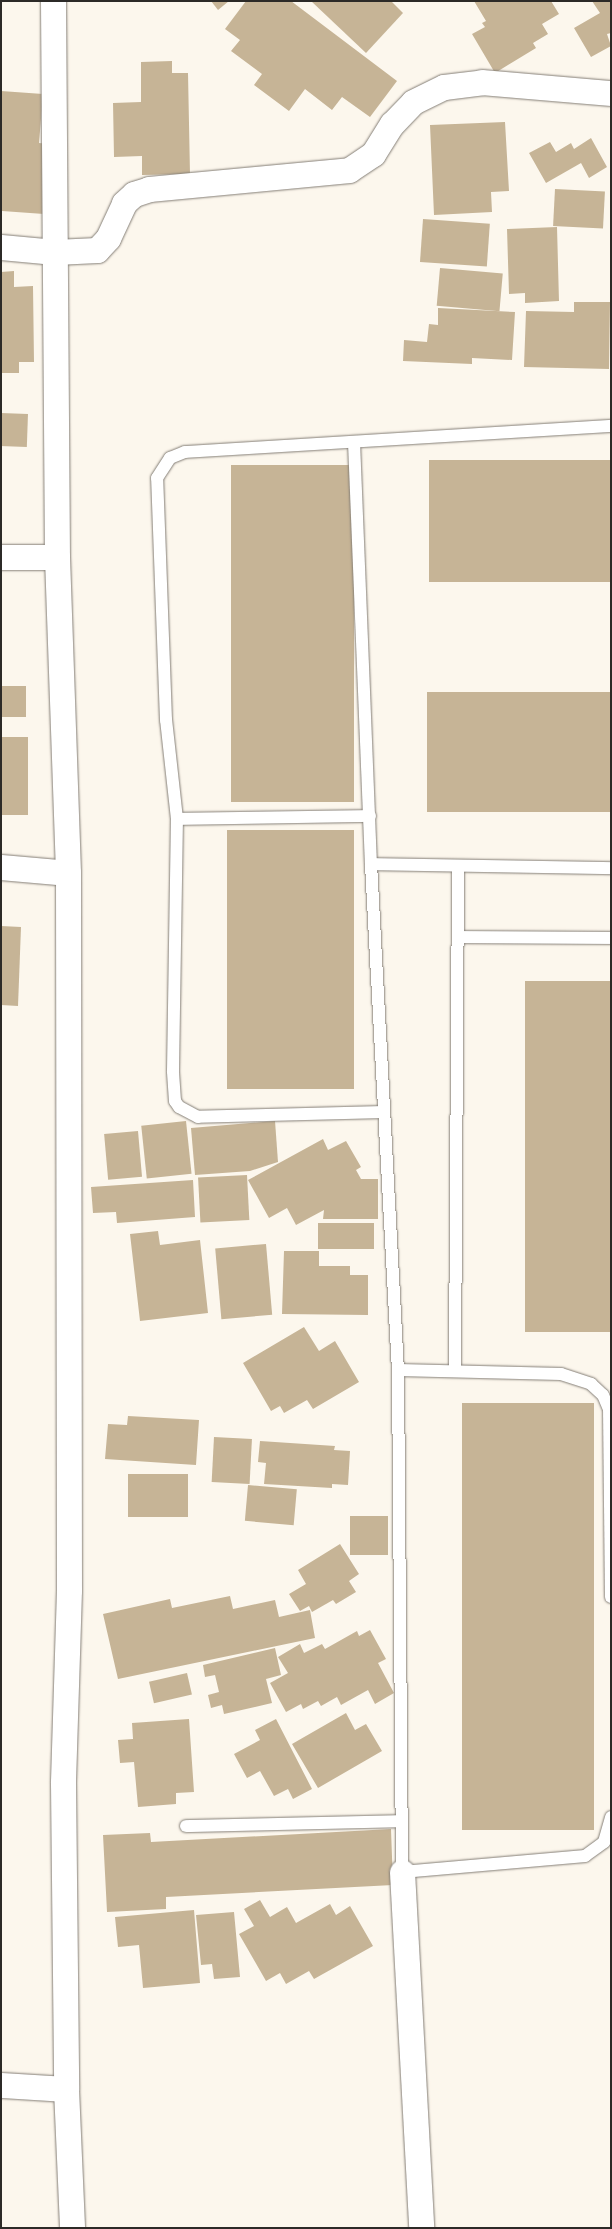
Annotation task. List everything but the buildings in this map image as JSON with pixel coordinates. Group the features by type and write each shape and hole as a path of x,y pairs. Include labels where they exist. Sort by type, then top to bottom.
{"street":[{"path":"53,1 57,557 68,873 69,1590 63,1782 66,2089 72,2228"},
{"path":"1,247 55,252 97,250 108,238 124,203 141,191 338,172 358,166 373,154 392,124 413,102 444,87 482,82 611,93"},
{"path":"1,557 57,557"},
{"path":"1,867 68,873"},
{"path":"402,1872 421,2228"},
{"path":"1,2085 66,2089"}],"lane":[{"path":"384,1112 198,1117 179,1107 173,1095 177,818 166,720 157,485 160,471 170,458 185,452 611,426"},
{"path":"354,442 371,864 398,1370 402,1872 593,1854 604,1842 611,1817"},
{"path":"177,818 370,816"},
{"path":"371,864 611,868"},
{"path":"455,1371 458,866"},
{"path":"458,937 611,938"},
{"path":"398,1370 561,1374 591,1384 604,1395 609,1409 611,1597"},
{"path":"186,1826 402,1822"}]}
